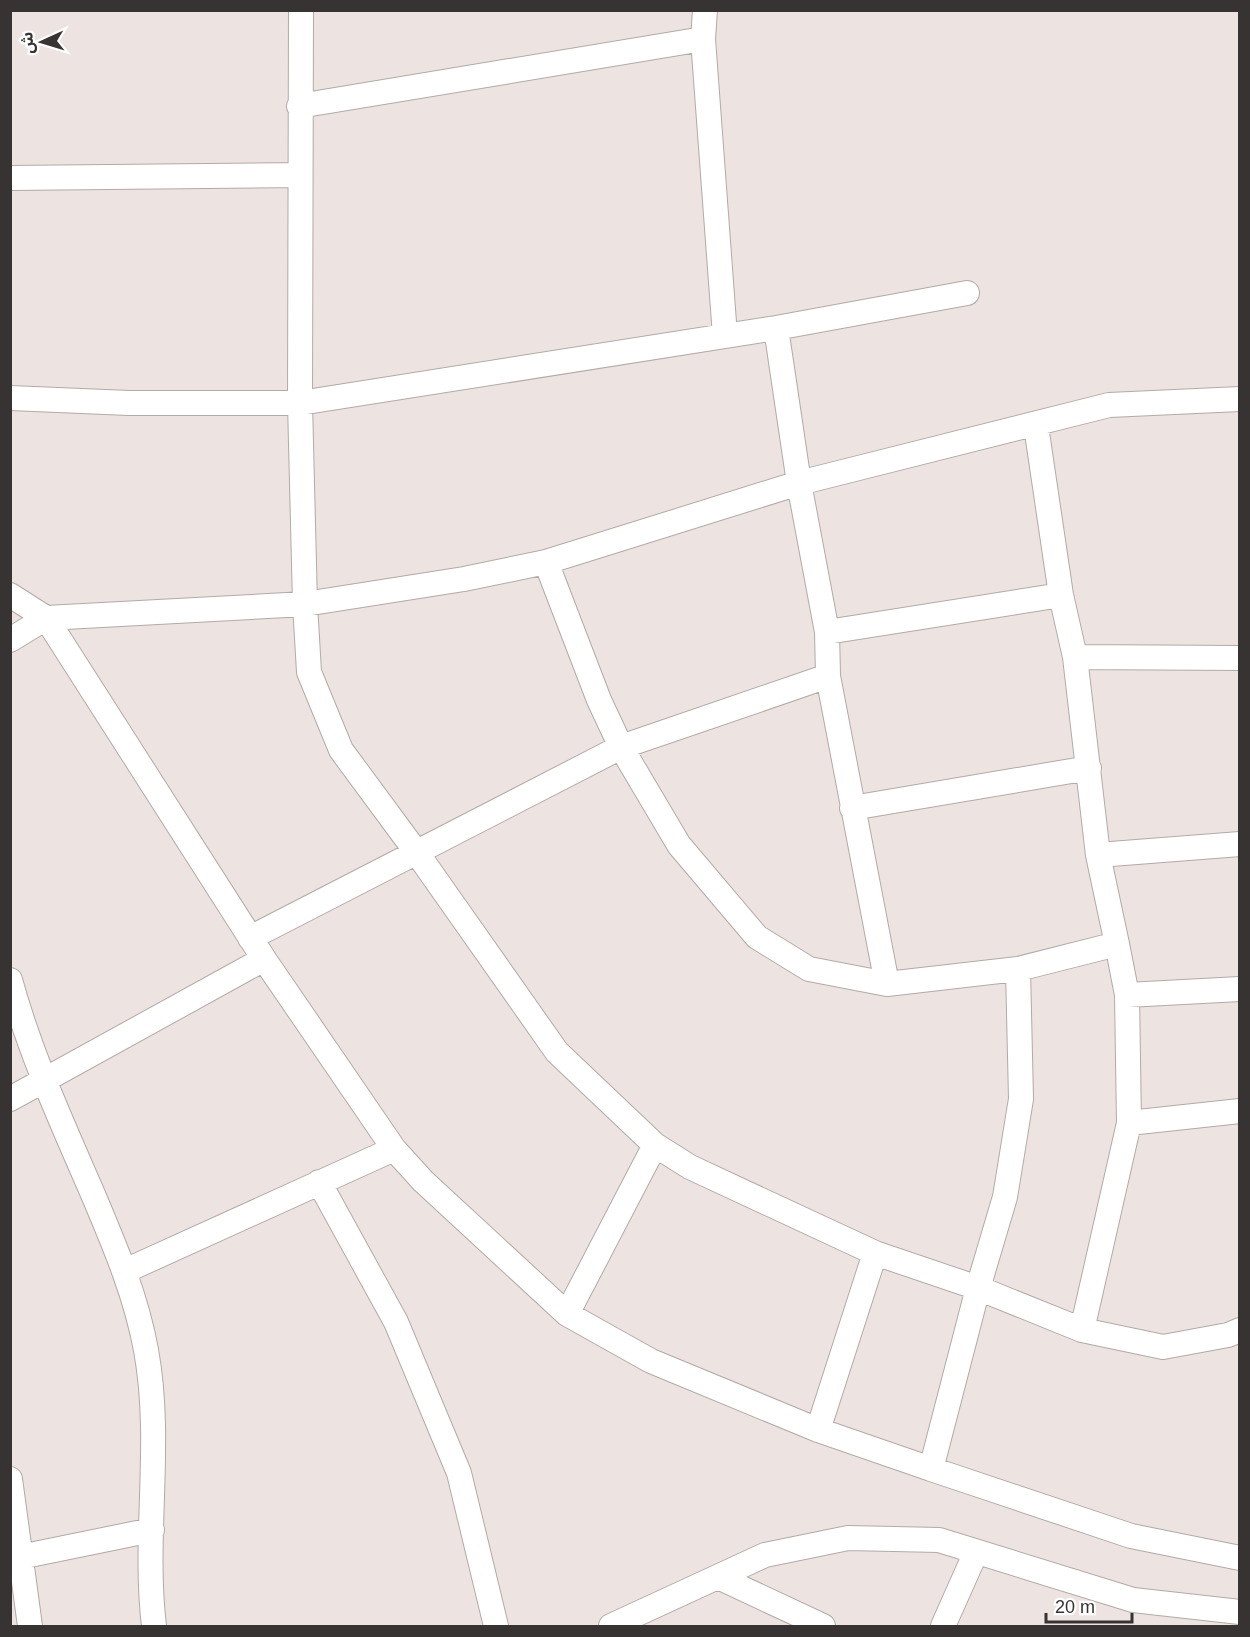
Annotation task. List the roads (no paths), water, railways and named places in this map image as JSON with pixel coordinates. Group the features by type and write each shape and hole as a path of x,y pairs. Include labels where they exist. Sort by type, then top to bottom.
{"street":[{"path":"301,10 300,403 305,604 309,672 341,750 417,853 557,1052 655,1145 690,1167 875,1253 978,1288 1082,1330 1163,1347 1228,1335 1239,1330"},
{"path":"705,10 703,39 725,336"},
{"path":"299,106 703,39"},
{"path":"10,178 299,175"},
{"path":"10,398 129,403 300,403 776,328 967,293"},
{"path":"776,328 799,483 827,632 828,676 887,984"},
{"path":"10,640 46,618 305,604 464,579 546,562 799,483 1036,426 1109,405 1239,399"},
{"path":"1036,426 1061,596 1075,657 1098,855 1127,995 1128,1123 1082,1330"},
{"path":"546,562 599,700 621,747 679,845 757,937 809,969 887,984 1018,969 1118,944"},
{"path":"10,595 46,618 250,938 394,1149 423,1181 567,1314 651,1361 818,1430 1131,1536 1239,1558"},
{"path":"827,632 1061,596"},
{"path":"1075,657 1239,658"},
{"path":"250,938 621,747 828,676"},
{"path":"852,808 1089,768"},
{"path":"1098,855 1239,844"},
{"path":"10,1099 45,1082 264,959"},
{"path":"931,1469 978,1288 1005,1197 1021,1099 1018,969"},
{"path":"10,980 45,1082 125,1271 146,1350 154,1423 152,1530 148,1583 154,1626"},
{"path":"1127,995 1239,989"},
{"path":"1128,1123 1239,1111"},
{"path":"567,1314 655,1145"},
{"path":"125,1271 394,1149"},
{"path":"319,1182 396,1322 459,1473 496,1626"},
{"path":"818,1430 875,1253"},
{"path":"10,1479 30,1626"},
{"path":"21,1557 152,1530"},
{"path":"612,1626 765,1555 848,1539 939,1540 1133,1600 1239,1612"},
{"path":"943,1626 976,1552"},
{"path":"718,1577 823,1626"}]}
